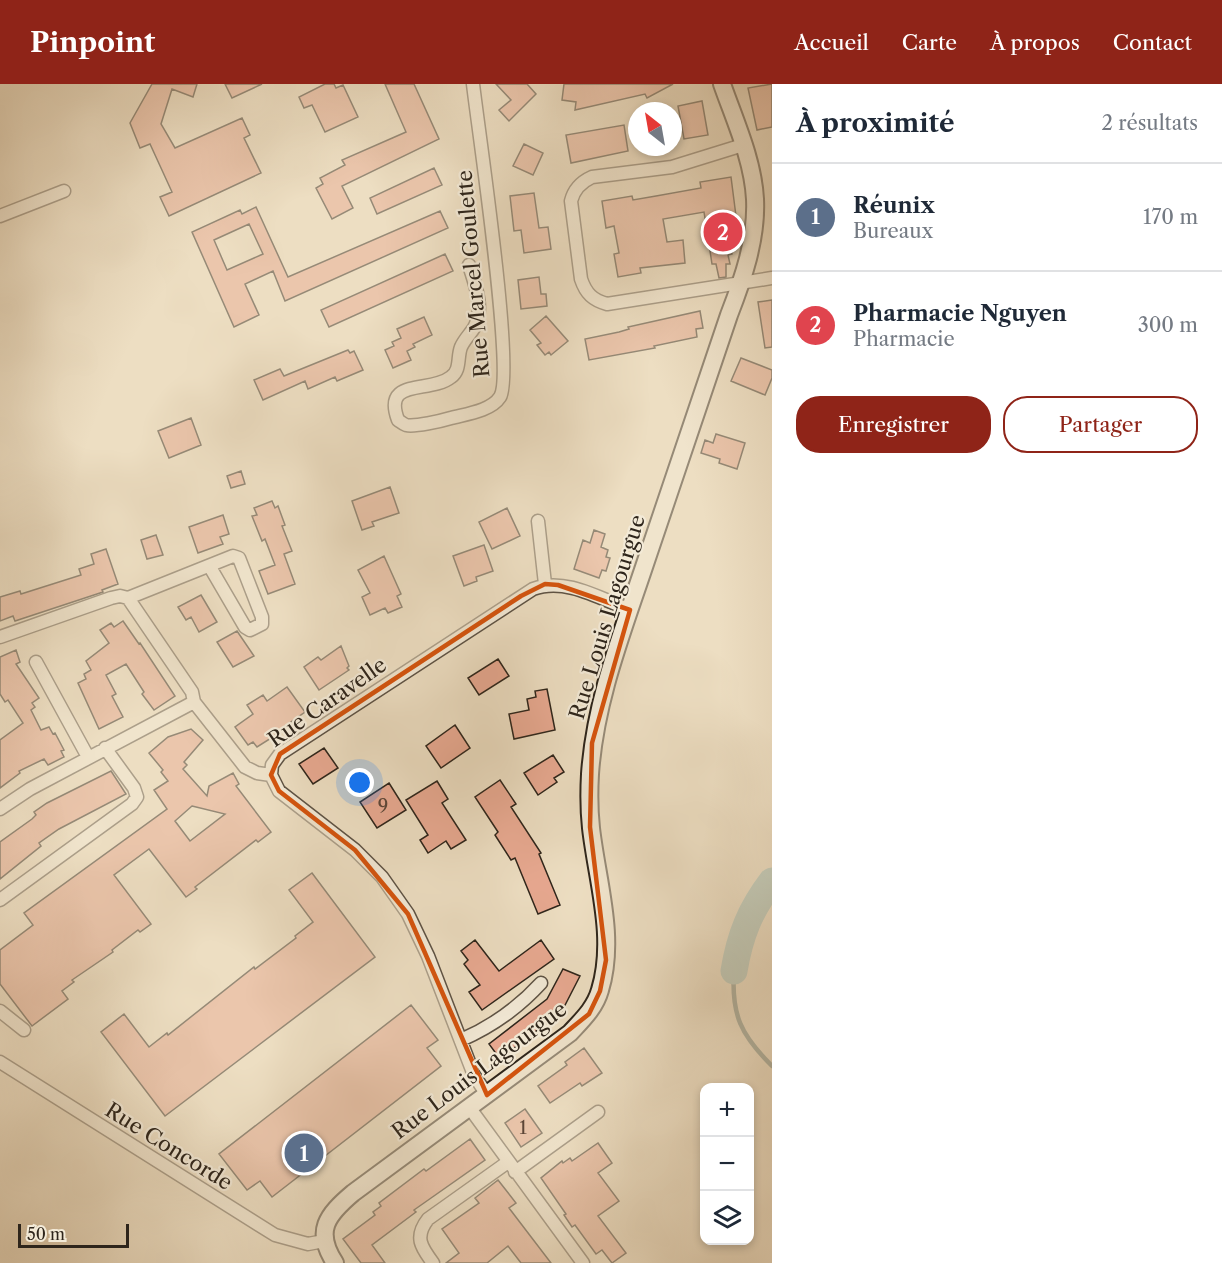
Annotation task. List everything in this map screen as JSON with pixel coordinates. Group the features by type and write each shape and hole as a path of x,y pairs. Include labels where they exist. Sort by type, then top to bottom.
{"main road":[{"name":"Rue Louis Lagourgue","path":"324,1241 326,1222 342,1202 570,1034 589,1014 600,991 606,960 605,920 591,826 589,788 592,743 599,708 729,315 742,282 753,234 755,199 750,169 722,84"},
{"path":"324,1241 335,1263"}],"street":[{"name":"Rue Marcel Goulette","path":"469,265 479,299 478,317 461,347 457,371 444,381 397,395 394,401 395,411 398,420 406,425 443,420 494,404 501,395 504,383 498,288 473,84"},
{"path":"743,145 672,167 592,177 578,187 571,201 584,289 597,302 607,304 772,278"},
{"path":"0,216 64,191"},
{"path":"538,521 545,584 572,587 630,610"},
{"path":"0,637 111,598 120,596 128,598 233,556 239,558 262,618 262,624 250,630 245,627 210,567"},
{"name":"Rue Caravelle","path":"487,1095 474,1075 428,956 408,914 382,877 355,850 279,791 271,775 272,765 280,754 521,596 545,584"},
{"path":"128,598 192,692 194,702 245,767 258,773 271,775"},
{"path":"36,662 88,757"},
{"path":"0,809 30,789 88,757 194,702"},
{"path":"0,900 132,804 137,797 134,788 105,748"},
{"path":"461,1040 500,1018 529,996 541,983"},
{"path":"0,1011 24,1030"},
{"name":"Rue Concorde","path":"0,1062 275,1235 308,1244 324,1241"},
{"path":"470,1107 511,1167 583,1263"},
{"path":"433,1263 423,1249 420,1234 428,1219 598,1112"}],"highlighted area":[{"path":"545,584 558,585 630,610 592,743 590,827 606,960 600,991 589,1014 487,1095 408,914 355,850 279,791 271,775 280,754 521,596"}],"building":[{"path":"152,84 197,84 193,97 172,89 161,124 175,148 242,118 250,135 244,138 261,173 169,216 160,197 172,192 150,144 140,148 130,123"},
{"path":"225,84 262,84 232,98"},
{"path":"325,84 334,84 336,88 343,85 358,117 325,132 312,105 304,108 299,97"},
{"path":"385,84 414,84 439,139 342,186 353,208 332,219 316,188 323,184 320,178 345,165 342,160 406,132"},
{"path":"496,84 527,84 536,94 509,121 499,110 511,100"},
{"path":"564,84 673,84 647,98 645,94 575,110 576,102 562,100"},
{"path":"772,84 772,127 757,130 748,88"},
{"path":"702,101 708,135 684,139 682,105"},
{"path":"624,125 628,151 571,163 566,135"},
{"path":"524,144 543,153 533,175 513,166"},
{"path":"434,168 442,185 377,214 370,198"},
{"path":"731,177 736,216 727,217 732,254 728,255 730,264 726,264 726,277 719,278 716,264 712,264 704,212 663,219 667,242 683,240 685,263 640,268 641,273 618,277 614,254 619,253 614,226 606,228 602,201 632,196 633,200 701,188 700,182"},
{"path":"534,193 539,228 548,227 551,249 524,253 521,230 514,231 510,196"},
{"path":"256,207 288,277 440,211 448,228 285,301 273,271 245,284 259,315 234,327 192,232 240,210 242,214","holes":["249,224 263,254 227,270 214,240"]},
{"path":"445,254 453,271 329,327 321,310"},
{"path":"539,277 541,294 546,294 547,306 521,309 518,280"},
{"path":"772,300 772,347 765,348 758,302"},
{"path":"700,311 703,328 696,329 697,337 654,346 655,348 589,360 585,339"},
{"path":"546,316 568,341 551,355 549,352 545,355 537,345 541,343 530,330"},
{"path":"424,317 432,335 413,344 415,347 407,351 411,360 393,368 385,350 394,346 392,342 401,338 397,329"},
{"path":"348,350 350,353 354,351 363,370 337,381 335,377 308,389 305,381 263,400 254,380 280,369 284,376"},
{"path":"741,358 772,370 772,378 765,395 731,381"},
{"path":"191,418 201,445 169,458 158,431"},
{"path":"716,434 745,443 737,469 719,463 720,459 701,453 705,440 713,443"},
{"path":"241,471 245,484 231,488 227,476"},
{"path":"390,487 399,513 372,522 374,526 362,530 352,501"},
{"path":"272,501 275,508 278,506 285,525 282,526 292,551 284,554 295,584 268,594 259,571 275,565 265,539 262,541 252,516 257,515 254,508"},
{"path":"507,508 520,536 492,549 479,522"},
{"path":"223,515 229,534 220,537 223,544 198,553 189,527"},
{"path":"594,530 605,534 601,547 608,550 606,557 610,558 606,571 602,570 599,578 574,569 583,540 590,543"},
{"path":"156,535 163,555 147,559 141,540"},
{"path":"484,545 493,571 476,577 477,581 464,586 453,556"},
{"path":"106,549 118,584 102,590 103,592 15,621 13,616 0,621 0,597 20,591 21,594 81,575 79,569 94,564 91,554"},
{"path":"384,556 401,594 397,596 402,607 388,613 385,608 370,615 362,597 370,593 358,570"},
{"path":"201,595 217,622 199,632 191,617 186,620 178,607"},
{"path":"123,621 175,696 154,710 142,694 144,692 126,664 106,675 116,694 112,696 123,717 99,729 78,683 86,679 84,674 91,670 86,661 109,643 100,630 111,623 114,627"},
{"path":"237,631 254,656 233,667 217,642"},
{"path":"341,646 349,670 319,690 304,667 318,657 321,660"},
{"path":"16,650 20,662 16,664 39,698 32,703 35,707 31,710 41,730 49,727 53,734 55,733 64,750 61,751 64,757 48,765 44,759 19,771 20,773 0,788 0,740 23,723 8,700 5,702 0,694 0,657"},
{"path":"498,659 509,676 479,695 468,678"},
{"path":"287,687 305,712 285,726 287,728 257,747 253,742 248,745 235,727 253,714 247,705 263,695 267,701"},
{"path":"547,689 555,730 514,739 509,714 529,710 527,699 536,697 535,691"},
{"path":"455,725 470,748 441,768 426,746"},
{"path":"191,729 203,740 184,762 187,765 183,769 207,796 209,786 233,773 239,784 236,786 271,832 258,842 256,840 195,887 197,889 186,897 149,849 114,875 151,924 140,932 138,930 112,950 113,952 72,980 74,982 62,991 68,999 32,1026 0,984 0,950 33,925 24,913 167,809 154,790 168,781 161,772 163,770 149,753 168,737","holes":["192,806 225,814 190,841 175,821"]},
{"path":"324,748 338,768 313,784 299,764"},
{"path":"553,755 564,772 554,778 557,782 538,795 524,773"},
{"path":"111,771 126,794 59,829 39,843 41,846 0,879 0,842 32,819 36,815 34,812 47,803"},
{"path":"500,780 516,804 511,807 541,853 539,854 560,905 538,914 515,858 511,860 495,835 498,832 475,797"},
{"path":"437,781 448,799 442,803 466,840 451,849 446,841 428,853 420,840 428,835 406,800"},
{"path":"389,783 406,810 377,828 360,802"},
{"path":"312,873 375,957 165,1116 101,1032 124,1014 149,1047 167,1033 168,1035 254,967 255,969 296,938 295,936 313,922 289,890"},
{"path":"475,940 499,971 541,940 554,959 482,1010 469,992 480,985 464,964 468,960 461,951"},
{"path":"563,969 580,976 562,1011 500,1059 489,1044 547,999"},
{"path":"411,1005 438,1040 427,1048 441,1066 272,1197 260,1181 247,1190 219,1154"},
{"path":"584,1048 602,1073 582,1086 580,1083 550,1103 538,1086 567,1065 565,1062"},
{"path":"525,1109 542,1133 521,1147 505,1123"},
{"path":"470,1139 485,1160 414,1210 416,1212 372,1245 385,1263 361,1263 343,1239 375,1215 373,1212 381,1206 379,1203 424,1169 426,1171"},
{"path":"598,1143 612,1163 598,1173 619,1201 598,1216 626,1253 612,1263 602,1250 596,1254 575,1225 572,1227 564,1215 566,1214 541,1178 562,1161 563,1163 570,1158 572,1161"},
{"path":"498,1180 516,1203 509,1208 551,1263 521,1263 508,1246 487,1263 446,1263 459,1253 442,1229 479,1203 475,1198"}],"waterway":[{"path":"734,971 747,923 772,881"},
{"path":"734,971 734,1000 740,1023 761,1055 772,1066"}],"place":[{"name":"Pharmacie Nguyen","path":"723,232"},
{"name":"Réunix","path":"304,1153"}]}
